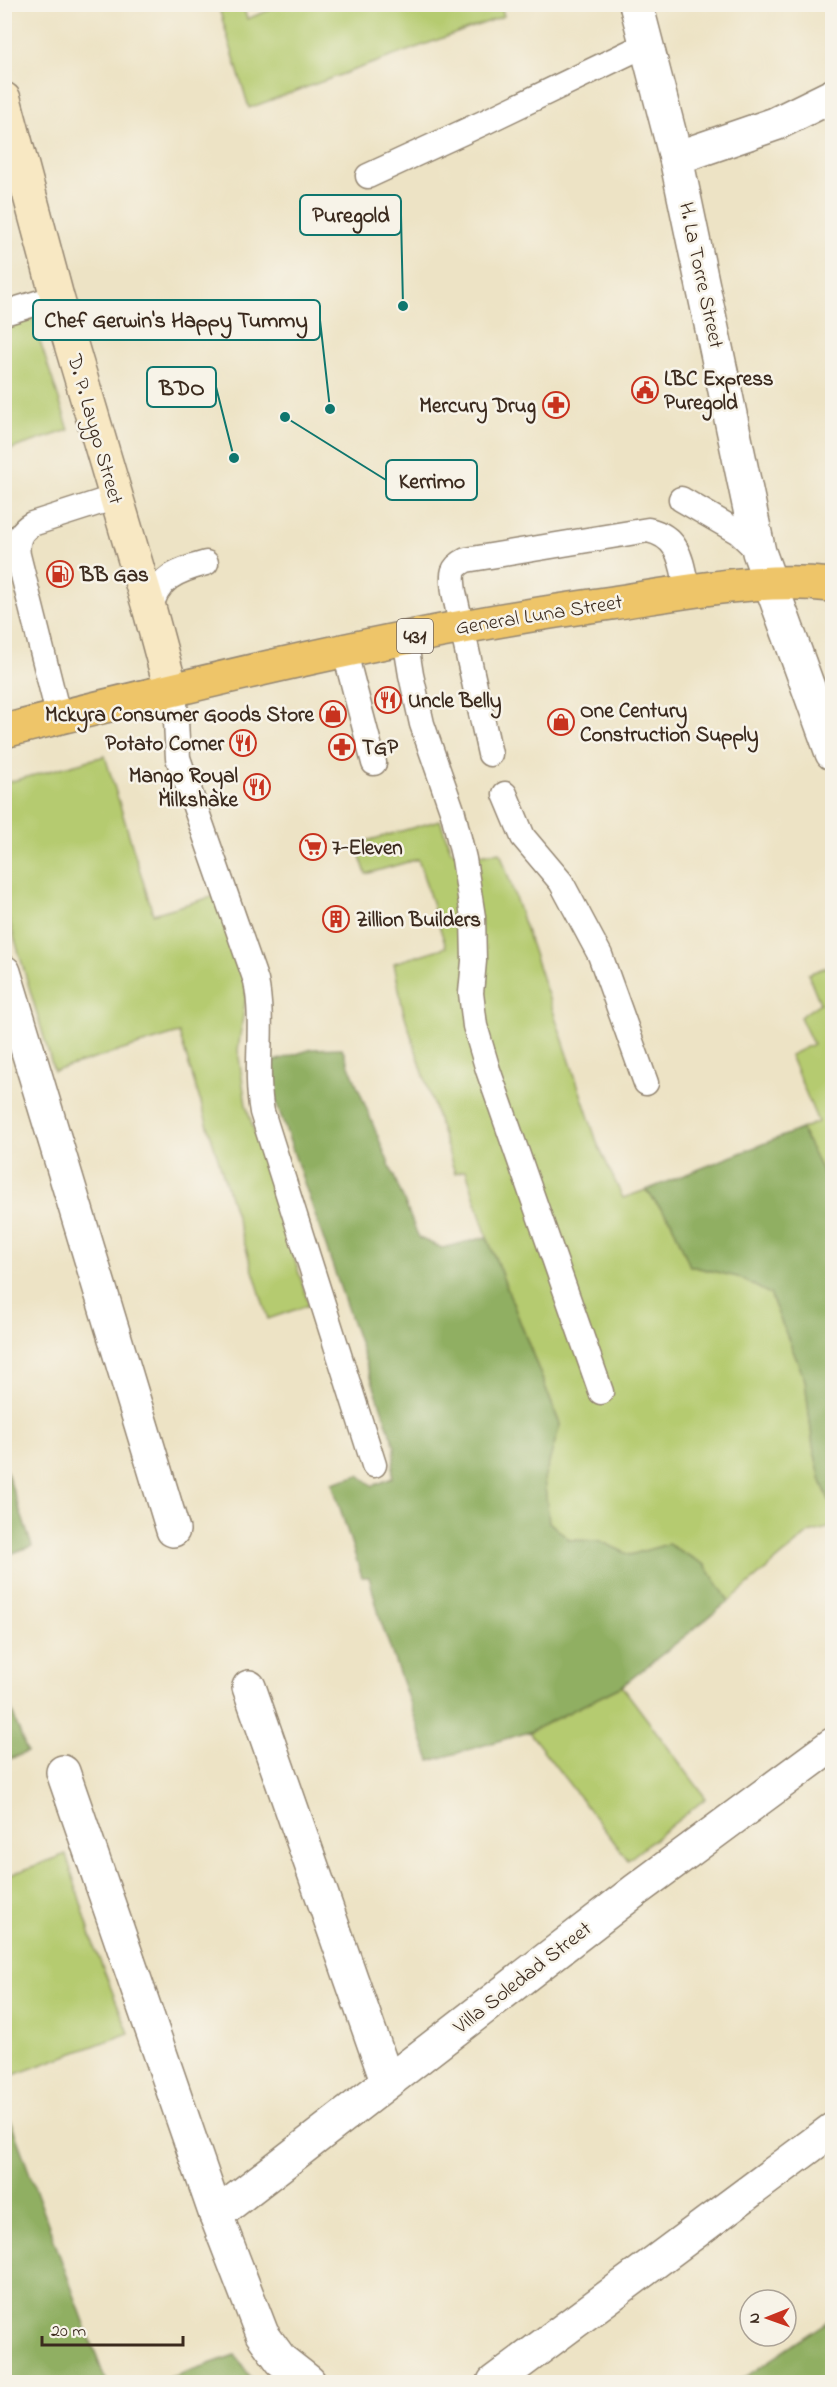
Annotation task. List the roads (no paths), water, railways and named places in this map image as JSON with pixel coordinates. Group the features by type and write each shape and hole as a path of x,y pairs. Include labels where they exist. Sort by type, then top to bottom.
{"main road":[{"name":"D. P. Laygo Street","path":"4,99 57,297 171,689"},
{"name":"General Luna Street","path":"4,731 171,689 461,626 688,592 769,583 832,585"}],"street":[{"name":"H. La Torre Street","path":"636,4 676,158 759,552 769,583"},
{"path":"676,158 775,124 832,96"},
{"path":"769,583 832,753"},
{"path":"4,972 173,1530"},
{"path":"249,1687 387,2081"},
{"name":"Villa Soledad Street","path":"216,2216 636,1890 832,1745"},
{"path":"63,1772 216,2216 262,2334 281,2360 309,2382"},
{"path":"494,2382 832,2130"}],"lane":[{"path":"368,176 647,44"},
{"path":"4,313 57,297"},
{"path":"58,718 18,555 18,540 25,528 32,524 116,497"},
{"path":"681,499 738,532 759,552"},
{"path":"490,754 461,626 453,579 453,571 457,564 466,560 648,530 661,533 674,543 680,557 688,592"},
{"path":"150,611 153,596 161,584 172,575 206,563"},
{"path":"405,638 422,724 453,813 464,859 473,917 474,961 471,993 475,1026 488,1070 601,1392"},
{"path":"344,650 374,763"},
{"path":"171,689 175,703 178,758 252,967 259,997 261,1010 258,1072 262,1112 374,1465"},
{"path":"505,795 523,837 561,882 600,955 646,1083"}],"place":[{"name":"Puregold","path":"403,306"},
{"name":"LBC Express Puregold","path":"645,390"},
{"name":"Mercury Drug","path":"556,405"},
{"name":"Chef Gerwin's Happy Tummy","path":"330,409"},
{"name":"Kerrimo","path":"285,417"},
{"name":"BDO","path":"234,458"},
{"name":"BB Gas","path":"60,574"},
{"name":"Uncle Belly","path":"388,700"},
{"name":"Mckyra Consumer Goods Store","path":"333,714"},
{"name":"One Century Construction Supply","path":"561,722"},
{"name":"Potato Corner","path":"243,743"},
{"name":"TGP","path":"342,747"},
{"name":"Mango Royal Milkshake","path":"257,787"},
{"name":"7-Eleven","path":"313,847"},
{"name":"Zillion Builders","path":"336,919"}]}
